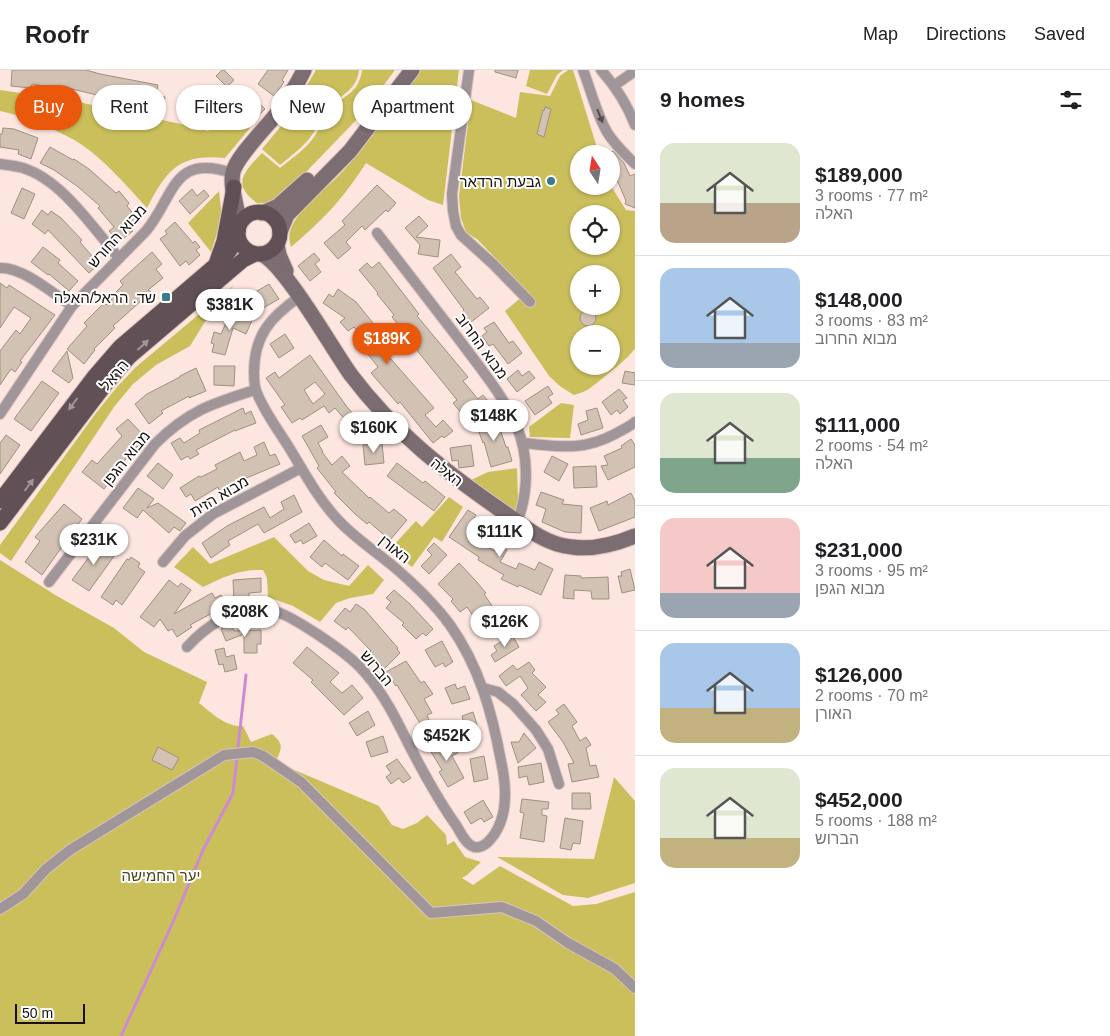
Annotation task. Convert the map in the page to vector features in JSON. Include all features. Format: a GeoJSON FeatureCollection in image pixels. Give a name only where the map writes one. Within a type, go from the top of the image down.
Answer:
{"type":"FeatureCollection","features":[{"type":"Feature","properties":{"kind":"main road"},"geometry":{"type":"LineString","coordinates":[[215,266],[224,241],[233,182]]}},
{"type":"Feature","properties":{"kind":"main road"},"geometry":{"type":"LineString","coordinates":[[258,213],[271,216],[275,220],[278,238],[268,252],[258,254],[244,248],[240,243],[238,228],[247,216],[258,213]]}},
{"type":"Feature","properties":{"kind":"main road","name":"הראל"},"geometry":{"type":"LineString","coordinates":[[0,501],[111,357],[133,335],[215,266],[231,250],[235,243],[238,228]]}},
{"type":"Feature","properties":{"kind":"main road","name":"הראל"},"geometry":{"type":"LineString","coordinates":[[0,523],[105,385],[129,357],[242,260],[258,254]]}},
{"type":"Feature","properties":{"kind":"street"},"geometry":{"type":"LineString","coordinates":[[238,228],[239,216],[233,182],[241,157],[282,108],[304,70]]}},
{"type":"Feature","properties":{"kind":"street"},"geometry":{"type":"LineString","coordinates":[[233,182],[243,202],[258,213],[284,201],[335,152],[400,70]]}},
{"type":"Feature","properties":{"kind":"street"},"geometry":{"type":"LineString","coordinates":[[278,238],[288,215],[350,150],[412,70]]}},
{"type":"Feature","properties":{"kind":"street"},"geometry":{"type":"LineString","coordinates":[[469,70],[452,194],[456,226],[462,235],[494,264],[530,302]]}},
{"type":"Feature","properties":{"kind":"street"},"geometry":{"type":"LineString","coordinates":[[583,70],[607,132],[618,147],[634,163]]}},
{"type":"Feature","properties":{"kind":"street"},"geometry":{"type":"LineString","coordinates":[[601,70],[623,98],[635,125]]}},
{"type":"Feature","properties":{"kind":"street"},"geometry":{"type":"LineString","coordinates":[[614,85],[635,70]]}},
{"type":"Feature","properties":{"kind":"street"},"geometry":{"type":"LineString","coordinates":[[0,164],[24,168],[55,187],[68,198],[119,258]]}},
{"type":"Feature","properties":{"kind":"street","name":"מבוא החורש"},"geometry":{"type":"LineString","coordinates":[[0,414],[72,306],[154,221],[178,178],[187,172],[217,168],[233,182]]}},
{"type":"Feature","properties":{"kind":"street","name":"מבוא החרוב"},"geometry":{"type":"LineString","coordinates":[[377,233],[490,382],[517,426],[525,456],[524,501],[517,522]]}},
{"type":"Feature","properties":{"kind":"street","name":"האלה"},"geometry":{"type":"LineString","coordinates":[[278,238],[279,255],[297,292]]}},
{"type":"Feature","properties":{"kind":"street","name":"האלה"},"geometry":{"type":"LineString","coordinates":[[258,254],[272,260],[297,292],[351,375],[372,401],[423,453],[456,479],[544,539],[572,547],[607,545],[635,536]]}},
{"type":"Feature","properties":{"kind":"street"},"geometry":{"type":"LineString","coordinates":[[0,268],[6,267],[31,278],[72,306]]}},
{"type":"Feature","properties":{"kind":"street","name":"האורן"},"geometry":{"type":"LineString","coordinates":[[297,292],[262,334],[254,358],[255,390],[301,468],[322,501],[339,522],[393,566],[433,604],[462,643],[490,708],[498,743],[506,795],[500,822],[494,835],[485,845]]}},
{"type":"Feature","properties":{"kind":"street","name":"מבוא הגפן"},"geometry":{"type":"LineString","coordinates":[[49,582],[155,444],[169,430],[202,408],[255,390]]}},
{"type":"Feature","properties":{"kind":"street"},"geometry":{"type":"LineString","coordinates":[[522,443],[575,447],[588,445],[605,439],[635,422]]}},
{"type":"Feature","properties":{"kind":"street","name":"מבוא הזית"},"geometry":{"type":"LineString","coordinates":[[163,562],[185,536],[213,514],[301,468]]}},
{"type":"Feature","properties":{"kind":"street","name":"הברוש"},"geometry":{"type":"LineString","coordinates":[[187,646],[210,625],[244,611],[273,611],[292,619],[328,642],[362,670],[380,692],[441,801],[468,843],[477,848],[485,845]]}},
{"type":"Feature","properties":{"kind":"street"},"geometry":{"type":"LineString","coordinates":[[483,688],[498,692],[513,704],[536,730],[548,749],[559,784]]}},
{"type":"Feature","properties":{"kind":"street"},"geometry":{"type":"LineString","coordinates":[[0,909],[23,894],[46,869],[70,850],[224,755],[253,752],[263,756],[301,782],[431,913],[502,907],[536,921],[568,943],[615,969],[635,988]]}},
{"type":"Feature","properties":{"kind":"green space"},"geometry":{"type":"Polygon","coordinates":[[[316,70],[359,70],[355,83],[343,96],[343,85],[307,85],[316,70]]]}},
{"type":"Feature","properties":{"kind":"green space"},"geometry":{"type":"Polygon","coordinates":[[[362,70],[395,70],[384,85],[357,85],[362,70]]]}},
{"type":"Feature","properties":{"kind":"green space"},"geometry":{"type":"Polygon","coordinates":[[[421,70],[459,70],[457,85],[410,85],[421,70]]]}},
{"type":"Feature","properties":{"kind":"green space"},"geometry":{"type":"Polygon","coordinates":[[[530,70],[563,70],[557,75],[547,94],[526,86],[530,70]]]}},
{"type":"Feature","properties":{"kind":"green space"},"geometry":{"type":"Polygon","coordinates":[[[568,70],[573,70],[596,145],[570,145],[570,195],[617,195],[626,210],[635,211],[635,348],[620,364],[620,325],[570,325],[570,375],[606,375],[589,389],[574,395],[549,376],[505,311],[528,292],[478,240],[466,232],[461,218],[459,196],[467,130],[472,130],[472,100],[516,118],[520,92],[550,96],[560,76],[568,70]]]}},
{"type":"Feature","properties":{"kind":"green space"},"geometry":{"type":"Polygon","coordinates":[[[0,90],[15,92],[15,115],[0,111],[0,90]]]}},
{"type":"Feature","properties":{"kind":"green space"},"geometry":{"type":"Polygon","coordinates":[[[353,90],[353,123],[308,170],[279,197],[265,203],[257,203],[249,196],[242,184],[243,178],[250,166],[262,153],[280,168],[309,144],[318,130],[343,130],[343,98],[353,90]]]}},
{"type":"Feature","properties":{"kind":"green space"},"geometry":{"type":"Polygon","coordinates":[[[82,103],[92,105],[92,130],[166,130],[166,121],[176,123],[176,130],[248,130],[225,158],[197,158],[176,167],[161,183],[147,208],[104,163],[85,147],[55,130],[82,130],[82,103]]]}},
{"type":"Feature","properties":{"kind":"green space"},"geometry":{"type":"Polygon","coordinates":[[[278,130],[315,130],[298,150],[280,165],[262,149],[278,130]]]}},
{"type":"Feature","properties":{"kind":"green space"},"geometry":{"type":"Polygon","coordinates":[[[377,130],[452,130],[443,205],[428,200],[366,163],[349,188],[332,208],[291,247],[290,232],[299,214],[338,177],[377,130]]]}},
{"type":"Feature","properties":{"kind":"green space"},"geometry":{"type":"Polygon","coordinates":[[[219,191],[222,217],[211,252],[188,223],[219,191]]]}},
{"type":"Feature","properties":{"kind":"green space"},"geometry":{"type":"Polygon","coordinates":[[[234,285],[211,312],[190,346],[156,365],[133,384],[114,407],[11,561],[0,553],[0,545],[117,387],[136,367],[234,285]]]}},
{"type":"Feature","properties":{"kind":"green space"},"geometry":{"type":"Polygon","coordinates":[[[561,403],[574,405],[570,438],[530,437],[529,427],[561,403]]]}},
{"type":"Feature","properties":{"kind":"green space"},"geometry":{"type":"Polygon","coordinates":[[[517,468],[518,500],[514,513],[469,481],[488,472],[517,468]]]}},
{"type":"Feature","properties":{"kind":"green space"},"geometry":{"type":"Polygon","coordinates":[[[449,497],[463,507],[442,542],[434,537],[412,567],[390,549],[416,521],[422,527],[449,497]]]}},
{"type":"Feature","properties":{"kind":"green space"},"geometry":{"type":"Polygon","coordinates":[[[274,537],[308,571],[324,580],[349,586],[368,565],[384,580],[373,594],[350,598],[336,603],[320,622],[293,606],[268,597],[267,578],[263,570],[239,572],[203,587],[174,567],[193,547],[210,564],[274,537]]]}},
{"type":"Feature","properties":{"kind":"green space","name":"יער החמישה"},"geometry":{"type":"Polygon","coordinates":[[[0,560],[57,596],[114,628],[144,652],[207,682],[199,703],[225,722],[236,726],[243,726],[251,742],[272,734],[279,741],[281,747],[276,762],[379,806],[392,825],[403,829],[417,823],[427,815],[446,835],[447,845],[454,841],[465,857],[481,862],[462,878],[473,885],[500,866],[573,906],[596,904],[635,892],[635,1036],[0,1036],[0,560]]]}},
{"type":"Feature","properties":{"kind":"green space"},"geometry":{"type":"Polygon","coordinates":[[[614,777],[635,801],[635,883],[588,898],[563,895],[497,857],[594,859],[614,777]]]}},
{"type":"Feature","properties":{"kind":"building"},"geometry":{"type":"Polygon","coordinates":[[[12,70],[86,70],[158,85],[92,85],[92,94],[82,91],[82,85],[32,84],[11,86],[12,70]]]}},
{"type":"Feature","properties":{"kind":"building"},"geometry":{"type":"Polygon","coordinates":[[[224,70],[234,80],[229,85],[225,85],[216,76],[224,70]]]}},
{"type":"Feature","properties":{"kind":"building"},"geometry":{"type":"Polygon","coordinates":[[[268,70],[288,70],[282,80],[284,82],[282,85],[271,85],[271,94],[258,84],[268,70]]]}},
{"type":"Feature","properties":{"kind":"building"},"geometry":{"type":"Polygon","coordinates":[[[495,70],[518,70],[516,78],[495,72],[495,70]]]}},
{"type":"Feature","properties":{"kind":"building"},"geometry":{"type":"Polygon","coordinates":[[[545,107],[551,109],[544,137],[537,134],[545,107]]]}},
{"type":"Feature","properties":{"kind":"building"},"geometry":{"type":"Polygon","coordinates":[[[3,128],[14,129],[38,138],[31,159],[18,154],[19,150],[0,147],[0,134],[2,134],[3,128]]]}},
{"type":"Feature","properties":{"kind":"building"},"geometry":{"type":"Polygon","coordinates":[[[50,147],[89,169],[116,193],[119,191],[129,203],[127,206],[139,221],[130,228],[133,231],[119,242],[109,231],[114,227],[98,208],[100,206],[77,186],[40,163],[50,147]]]}},
{"type":"Feature","properties":{"kind":"building"},"geometry":{"type":"Polygon","coordinates":[[[620,159],[630,176],[635,174],[635,208],[625,204],[626,201],[620,187],[620,159]]]}},
{"type":"Feature","properties":{"kind":"building"},"geometry":{"type":"Polygon","coordinates":[[[377,185],[396,203],[388,212],[386,210],[365,230],[362,226],[346,242],[351,248],[338,259],[324,243],[345,225],[342,221],[377,185]]]}},
{"type":"Feature","properties":{"kind":"building"},"geometry":{"type":"Polygon","coordinates":[[[22,188],[35,194],[24,219],[11,213],[22,188]]]}},
{"type":"Feature","properties":{"kind":"building"},"geometry":{"type":"Polygon","coordinates":[[[192,189],[197,196],[204,190],[209,196],[190,214],[179,201],[192,189]]]}},
{"type":"Feature","properties":{"kind":"building"},"geometry":{"type":"Polygon","coordinates":[[[42,210],[48,215],[51,211],[61,218],[82,240],[80,242],[99,264],[89,273],[48,230],[45,234],[32,224],[42,210]]]}},
{"type":"Feature","properties":{"kind":"building"},"geometry":{"type":"Polygon","coordinates":[[[419,216],[428,226],[416,237],[440,240],[438,257],[418,254],[420,245],[405,228],[419,216]]]}},
{"type":"Feature","properties":{"kind":"building"},"geometry":{"type":"Polygon","coordinates":[[[175,222],[193,243],[195,241],[200,247],[196,250],[200,255],[189,265],[186,261],[180,266],[160,239],[167,234],[165,231],[175,222]]]}},
{"type":"Feature","properties":{"kind":"building"},"geometry":{"type":"Polygon","coordinates":[[[43,247],[60,260],[58,263],[78,281],[69,291],[31,262],[43,247]]]}},
{"type":"Feature","properties":{"kind":"building"},"geometry":{"type":"Polygon","coordinates":[[[152,252],[162,264],[156,269],[163,278],[148,290],[151,292],[113,326],[115,328],[94,349],[84,364],[67,349],[87,326],[84,323],[104,303],[106,305],[112,300],[110,298],[123,285],[120,281],[152,252]]]}},
{"type":"Feature","properties":{"kind":"building"},"geometry":{"type":"Polygon","coordinates":[[[314,253],[320,260],[315,264],[321,272],[310,281],[298,266],[314,253]]]}},
{"type":"Feature","properties":{"kind":"building"},"geometry":{"type":"Polygon","coordinates":[[[451,254],[461,267],[455,272],[477,299],[480,297],[489,308],[470,323],[462,312],[464,310],[433,268],[451,254]]]}},
{"type":"Feature","properties":{"kind":"building"},"geometry":{"type":"Polygon","coordinates":[[[379,262],[419,314],[417,316],[468,377],[463,381],[478,399],[483,395],[489,402],[467,420],[453,403],[457,400],[407,338],[392,317],[394,315],[359,270],[367,263],[372,268],[379,262]]]}},
{"type":"Feature","properties":{"kind":"building"},"geometry":{"type":"Polygon","coordinates":[[[0,283],[7,288],[9,285],[55,315],[20,361],[22,362],[15,372],[11,369],[0,385],[0,351],[16,330],[20,334],[31,318],[14,307],[0,328],[0,283]]]}},
{"type":"Feature","properties":{"kind":"building"},"geometry":{"type":"Polygon","coordinates":[[[269,284],[279,299],[263,308],[260,302],[256,311],[247,297],[269,284]]]}},
{"type":"Feature","properties":{"kind":"building"},"geometry":{"type":"Polygon","coordinates":[[[338,289],[356,302],[390,344],[383,350],[434,408],[425,415],[436,427],[443,420],[453,431],[444,438],[442,436],[433,443],[400,402],[398,404],[371,373],[378,367],[360,344],[365,341],[354,327],[348,331],[340,322],[345,318],[323,303],[329,294],[333,297],[338,289]]]}},
{"type":"Feature","properties":{"kind":"building"},"geometry":{"type":"Polygon","coordinates":[[[232,309],[253,318],[246,334],[233,328],[225,355],[212,352],[214,344],[211,343],[214,332],[221,334],[232,309]]]}},
{"type":"Feature","properties":{"kind":"building"},"geometry":{"type":"Polygon","coordinates":[[[581,315],[595,315],[594,324],[582,324],[581,315]]]}},
{"type":"Feature","properties":{"kind":"building"},"geometry":{"type":"Polygon","coordinates":[[[494,322],[509,343],[513,341],[522,353],[508,364],[493,344],[489,346],[482,336],[487,332],[484,328],[494,322]]]}},
{"type":"Feature","properties":{"kind":"building"},"geometry":{"type":"Polygon","coordinates":[[[285,334],[294,348],[279,358],[270,344],[285,334]]]}},
{"type":"Feature","properties":{"kind":"building"},"geometry":{"type":"Polygon","coordinates":[[[67,351],[73,378],[69,383],[52,371],[67,351]]]}},
{"type":"Feature","properties":{"kind":"building"},"geometry":{"type":"Polygon","coordinates":[[[310,355],[347,407],[369,432],[357,443],[342,426],[347,422],[335,408],[329,413],[324,406],[302,420],[300,418],[292,423],[281,407],[285,405],[266,378],[275,372],[279,378],[310,355]],[[315,382],[304,390],[313,404],[325,394],[315,382]]]}},
{"type":"Feature","properties":{"kind":"building"},"geometry":{"type":"Polygon","coordinates":[[[214,366],[235,366],[234,386],[214,385],[214,366]]]}},
{"type":"Feature","properties":{"kind":"building"},"geometry":{"type":"Polygon","coordinates":[[[196,368],[206,391],[189,398],[189,396],[161,411],[163,413],[149,424],[135,404],[147,394],[196,368]]]}},
{"type":"Feature","properties":{"kind":"building"},"geometry":{"type":"Polygon","coordinates":[[[518,370],[522,376],[529,371],[535,378],[517,392],[507,379],[518,370]]]}},
{"type":"Feature","properties":{"kind":"building"},"geometry":{"type":"Polygon","coordinates":[[[625,371],[635,373],[635,385],[622,383],[625,371]]]}},
{"type":"Feature","properties":{"kind":"building"},"geometry":{"type":"Polygon","coordinates":[[[42,381],[59,393],[31,431],[14,419],[42,381]]]}},
{"type":"Feature","properties":{"kind":"building"},"geometry":{"type":"Polygon","coordinates":[[[548,386],[553,394],[548,397],[552,403],[535,415],[525,401],[548,386]]]}},
{"type":"Feature","properties":{"kind":"building"},"geometry":{"type":"Polygon","coordinates":[[[619,389],[627,398],[623,400],[628,407],[620,414],[617,410],[611,415],[602,402],[619,389]]]}},
{"type":"Feature","properties":{"kind":"building"},"geometry":{"type":"Polygon","coordinates":[[[243,408],[245,414],[251,411],[256,423],[235,430],[196,450],[199,454],[190,459],[188,456],[181,460],[171,443],[180,438],[184,443],[200,433],[199,430],[243,408]]]}},
{"type":"Feature","properties":{"kind":"building"},"geometry":{"type":"Polygon","coordinates":[[[597,408],[603,428],[581,435],[578,424],[588,420],[586,411],[597,408]]]}},
{"type":"Feature","properties":{"kind":"building"},"geometry":{"type":"Polygon","coordinates":[[[496,417],[512,461],[491,467],[484,442],[476,424],[496,417]]]}},
{"type":"Feature","properties":{"kind":"building"},"geometry":{"type":"Polygon","coordinates":[[[128,419],[146,438],[128,456],[104,489],[82,472],[92,460],[97,464],[122,436],[116,429],[128,419]]]}},
{"type":"Feature","properties":{"kind":"building"},"geometry":{"type":"Polygon","coordinates":[[[321,425],[328,437],[318,443],[332,465],[342,456],[350,466],[342,472],[369,498],[389,513],[394,509],[407,520],[390,540],[369,522],[367,524],[355,514],[334,493],[336,492],[317,468],[319,466],[302,436],[321,425]]]}},
{"type":"Feature","properties":{"kind":"building"},"geometry":{"type":"Polygon","coordinates":[[[6,435],[20,445],[0,474],[0,443],[6,435]]]}},
{"type":"Feature","properties":{"kind":"building"},"geometry":{"type":"Polygon","coordinates":[[[631,439],[635,445],[635,467],[608,480],[601,466],[608,465],[604,456],[622,448],[621,446],[631,439]]]}},
{"type":"Feature","properties":{"kind":"building"},"geometry":{"type":"Polygon","coordinates":[[[264,442],[270,456],[275,454],[280,464],[232,484],[233,486],[220,492],[218,487],[195,501],[191,494],[186,497],[180,488],[199,476],[201,477],[217,469],[215,465],[240,452],[244,461],[257,455],[254,447],[264,442]]]}},
{"type":"Feature","properties":{"kind":"building"},"geometry":{"type":"Polygon","coordinates":[[[382,443],[384,463],[365,465],[363,445],[382,443]]]}},
{"type":"Feature","properties":{"kind":"building"},"geometry":{"type":"Polygon","coordinates":[[[471,445],[474,466],[459,468],[458,460],[452,461],[450,448],[471,445]]]}},
{"type":"Feature","properties":{"kind":"building"},"geometry":{"type":"Polygon","coordinates":[[[552,456],[568,464],[559,481],[544,472],[552,456]]]}},
{"type":"Feature","properties":{"kind":"building"},"geometry":{"type":"Polygon","coordinates":[[[158,463],[173,475],[163,489],[147,476],[158,463]]]}},
{"type":"Feature","properties":{"kind":"building"},"geometry":{"type":"Polygon","coordinates":[[[397,463],[445,497],[434,511],[387,476],[397,463]]]}},
{"type":"Feature","properties":{"kind":"building"},"geometry":{"type":"Polygon","coordinates":[[[596,466],[597,487],[574,488],[573,467],[596,466]]]}},
{"type":"Feature","properties":{"kind":"building"},"geometry":{"type":"Polygon","coordinates":[[[138,488],[154,499],[147,508],[158,503],[186,523],[180,531],[174,527],[169,533],[143,510],[137,518],[123,508],[138,488]]]}},
{"type":"Feature","properties":{"kind":"building"},"geometry":{"type":"Polygon","coordinates":[[[541,492],[564,500],[562,504],[582,506],[581,533],[565,532],[542,522],[546,509],[536,505],[541,492]]]}},
{"type":"Feature","properties":{"kind":"building"},"geometry":{"type":"Polygon","coordinates":[[[631,493],[635,501],[635,517],[599,531],[590,508],[607,501],[608,505],[631,493]]]}},
{"type":"Feature","properties":{"kind":"building"},"geometry":{"type":"Polygon","coordinates":[[[294,495],[302,512],[264,533],[258,524],[228,541],[230,545],[211,558],[202,543],[227,526],[264,507],[270,518],[284,509],[281,502],[294,495]]]}},
{"type":"Feature","properties":{"kind":"building"},"geometry":{"type":"Polygon","coordinates":[[[64,504],[82,519],[76,527],[72,524],[62,537],[66,541],[42,575],[25,562],[40,541],[35,537],[64,504]]]}},
{"type":"Feature","properties":{"kind":"building"},"geometry":{"type":"Polygon","coordinates":[[[468,510],[476,515],[469,526],[482,534],[477,541],[494,551],[497,544],[507,550],[500,562],[516,569],[519,563],[535,570],[539,562],[553,569],[541,595],[501,579],[504,575],[478,560],[479,557],[449,537],[468,510]]]}},
{"type":"Feature","properties":{"kind":"building"},"geometry":{"type":"Polygon","coordinates":[[[309,523],[317,536],[303,544],[301,540],[295,543],[290,535],[309,523]]]}},
{"type":"Feature","properties":{"kind":"building"},"geometry":{"type":"Polygon","coordinates":[[[324,540],[342,556],[343,554],[359,566],[348,580],[325,563],[322,567],[310,557],[324,540]]]}},
{"type":"Feature","properties":{"kind":"building"},"geometry":{"type":"Polygon","coordinates":[[[434,543],[447,555],[429,574],[421,566],[432,555],[427,550],[434,543]]]}},
{"type":"Feature","properties":{"kind":"building"},"geometry":{"type":"Polygon","coordinates":[[[94,544],[105,551],[108,546],[117,552],[89,591],[72,580],[89,557],[86,555],[94,544]]]}},
{"type":"Feature","properties":{"kind":"building"},"geometry":{"type":"Polygon","coordinates":[[[131,557],[140,563],[138,567],[145,572],[122,605],[116,600],[113,605],[101,597],[127,559],[129,560],[131,557]]]}},
{"type":"Feature","properties":{"kind":"building"},"geometry":{"type":"Polygon","coordinates":[[[459,563],[486,593],[484,594],[501,619],[483,631],[467,607],[460,612],[451,601],[453,599],[438,584],[459,563]]]}},
{"type":"Feature","properties":{"kind":"building"},"geometry":{"type":"Polygon","coordinates":[[[630,569],[635,590],[622,593],[618,576],[622,576],[621,572],[630,569]]]}},
{"type":"Feature","properties":{"kind":"building"},"geometry":{"type":"Polygon","coordinates":[[[565,575],[581,576],[581,578],[608,577],[609,599],[592,599],[591,591],[574,590],[574,599],[563,598],[565,575]]]}},
{"type":"Feature","properties":{"kind":"building"},"geometry":{"type":"Polygon","coordinates":[[[261,578],[261,592],[249,593],[249,601],[234,602],[233,580],[261,578]]]}},
{"type":"Feature","properties":{"kind":"building"},"geometry":{"type":"Polygon","coordinates":[[[169,580],[178,587],[181,583],[191,590],[174,614],[212,593],[215,598],[221,595],[227,605],[190,625],[192,627],[177,637],[172,629],[168,631],[160,619],[154,627],[140,617],[169,580]]]}},
{"type":"Feature","properties":{"kind":"building"},"geometry":{"type":"Polygon","coordinates":[[[394,590],[433,629],[426,636],[423,633],[416,639],[402,625],[404,623],[386,608],[391,602],[386,598],[394,590]]]}},
{"type":"Feature","properties":{"kind":"building"},"geometry":{"type":"Polygon","coordinates":[[[356,604],[365,610],[398,648],[400,653],[384,669],[371,651],[348,627],[346,630],[334,621],[345,608],[350,612],[356,604]]]}},
{"type":"Feature","properties":{"kind":"building"},"geometry":{"type":"Polygon","coordinates":[[[231,625],[234,631],[261,630],[261,644],[257,644],[257,653],[244,653],[244,634],[226,641],[221,629],[231,625]]]}},
{"type":"Feature","properties":{"kind":"building"},"geometry":{"type":"Polygon","coordinates":[[[512,635],[519,647],[495,662],[491,655],[497,651],[494,646],[512,635]]]}},
{"type":"Feature","properties":{"kind":"building"},"geometry":{"type":"Polygon","coordinates":[[[442,641],[453,662],[445,667],[443,663],[435,667],[425,650],[442,641]]]}},
{"type":"Feature","properties":{"kind":"building"},"geometry":{"type":"Polygon","coordinates":[[[307,647],[339,673],[330,682],[342,693],[352,685],[363,698],[344,715],[311,682],[313,680],[293,663],[307,647]]]}},
{"type":"Feature","properties":{"kind":"building"},"geometry":{"type":"Polygon","coordinates":[[[224,648],[226,657],[234,655],[237,669],[225,672],[223,664],[219,665],[215,650],[224,648]]]}},
{"type":"Feature","properties":{"kind":"building"},"geometry":{"type":"Polygon","coordinates":[[[406,661],[421,683],[424,681],[433,694],[424,699],[432,713],[427,715],[431,726],[424,730],[397,685],[386,672],[406,661]]]}},
{"type":"Feature","properties":{"kind":"building"},"geometry":{"type":"Polygon","coordinates":[[[529,662],[535,670],[532,673],[546,687],[538,695],[546,702],[536,711],[521,695],[528,688],[520,676],[506,686],[499,676],[513,665],[517,670],[529,662]]]}},
{"type":"Feature","properties":{"kind":"building"},"geometry":{"type":"Polygon","coordinates":[[[455,684],[457,689],[465,686],[470,699],[452,704],[445,688],[455,684]]]}},
{"type":"Feature","properties":{"kind":"building"},"geometry":{"type":"Polygon","coordinates":[[[564,704],[577,722],[572,726],[580,741],[586,737],[591,745],[586,748],[590,766],[596,765],[599,777],[572,782],[568,764],[574,763],[563,742],[548,722],[559,714],[556,710],[564,704]]]}},
{"type":"Feature","properties":{"kind":"building"},"geometry":{"type":"Polygon","coordinates":[[[368,711],[375,725],[357,736],[349,723],[368,711]]]}},
{"type":"Feature","properties":{"kind":"building"},"geometry":{"type":"Polygon","coordinates":[[[473,712],[478,728],[466,731],[462,716],[473,712]]]}},
{"type":"Feature","properties":{"kind":"building"},"geometry":{"type":"Polygon","coordinates":[[[524,733],[536,748],[518,763],[511,742],[519,742],[524,733]]]}},
{"type":"Feature","properties":{"kind":"building"},"geometry":{"type":"Polygon","coordinates":[[[383,736],[388,752],[371,757],[366,742],[383,736]]]}},
{"type":"Feature","properties":{"kind":"building"},"geometry":{"type":"Polygon","coordinates":[[[449,738],[458,753],[452,756],[464,778],[448,787],[439,772],[442,770],[430,750],[449,738]]]}},
{"type":"Feature","properties":{"kind":"building"},"geometry":{"type":"Polygon","coordinates":[[[158,747],[179,758],[172,770],[152,760],[158,747]]]}},
{"type":"Feature","properties":{"kind":"building"},"geometry":{"type":"Polygon","coordinates":[[[484,756],[488,779],[474,782],[470,759],[484,756]]]}},
{"type":"Feature","properties":{"kind":"building"},"geometry":{"type":"Polygon","coordinates":[[[397,759],[411,778],[403,783],[399,778],[391,784],[386,777],[391,773],[386,766],[397,759]]]}},
{"type":"Feature","properties":{"kind":"building"},"geometry":{"type":"Polygon","coordinates":[[[541,763],[544,782],[529,785],[527,776],[519,778],[518,767],[541,763]]]}},
{"type":"Feature","properties":{"kind":"building"},"geometry":{"type":"Polygon","coordinates":[[[572,793],[590,793],[591,809],[572,809],[572,793]]]}},
{"type":"Feature","properties":{"kind":"building"},"geometry":{"type":"Polygon","coordinates":[[[522,799],[549,802],[548,809],[542,809],[542,815],[547,816],[544,842],[520,838],[524,813],[520,812],[522,799]]]}},
{"type":"Feature","properties":{"kind":"building"},"geometry":{"type":"Polygon","coordinates":[[[483,800],[493,817],[484,822],[481,818],[471,824],[464,812],[483,800]]]}},
{"type":"Feature","properties":{"kind":"building"},"geometry":{"type":"Polygon","coordinates":[[[565,818],[583,821],[580,844],[573,843],[571,850],[560,848],[565,818]]]}},
{"type":"Feature","properties":{"kind":"waterway"},"geometry":{"type":"LineString","coordinates":[[121,1036],[173,922],[203,850],[233,793],[246,675]]}},
{"type":"Feature","properties":{"kind":"place","name":"גבעת הרדאר"},"geometry":{"type":"Point","coordinates":[551,181]}},
{"type":"Feature","properties":{"kind":"place","name":"שד. הראל/האלה"},"geometry":{"type":"Point","coordinates":[166,297]}}]}
